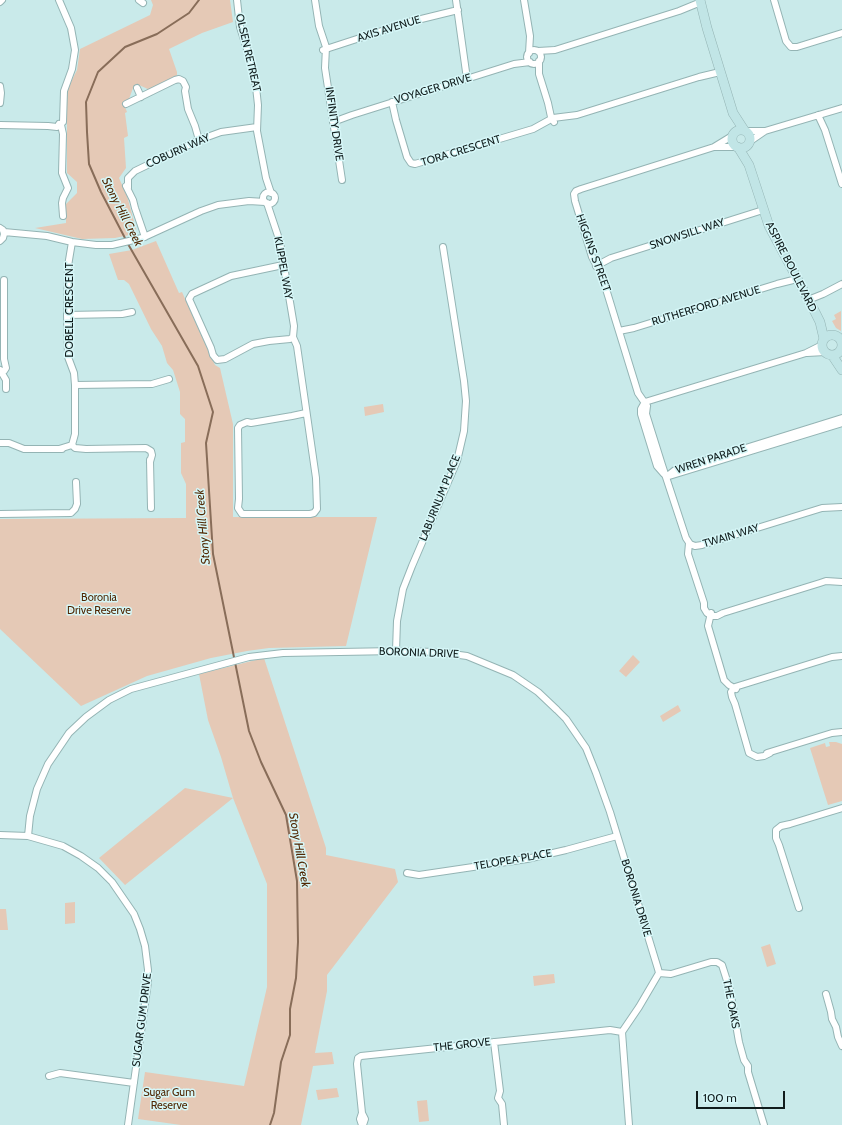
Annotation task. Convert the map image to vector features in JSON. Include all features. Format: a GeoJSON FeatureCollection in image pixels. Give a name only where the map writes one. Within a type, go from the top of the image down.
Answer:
{"type":"FeatureCollection","features":[{"type":"Feature","properties":{"kind":"street","name":"OLSEN RETREAT"},"geometry":{"type":"LineString","coordinates":[[237,0],[240,27],[253,68],[256,87],[258,105],[257,129],[266,178],[267,198]]}},
{"type":"Feature","properties":{"kind":"street","name":"INFINITY DRIVE"},"geometry":{"type":"LineString","coordinates":[[315,0],[319,26],[318,36],[324,48],[325,68],[342,180]]}},
{"type":"Feature","properties":{"kind":"street"},"geometry":{"type":"LineString","coordinates":[[456,0],[469,78]]}},
{"type":"Feature","properties":{"kind":"street"},"geometry":{"type":"LineString","coordinates":[[524,0],[530,36],[537,51],[541,54],[539,74]]}},
{"type":"Feature","properties":{"kind":"street"},"geometry":{"type":"LineString","coordinates":[[774,0],[786,42],[791,47],[797,47],[842,33]]}},
{"type":"Feature","properties":{"kind":"street"},"geometry":{"type":"LineString","coordinates":[[59,1],[71,28],[75,50],[72,69],[64,90],[63,111],[59,125],[63,138],[62,173],[68,188],[63,198],[63,216]]}},
{"type":"Feature","properties":{"kind":"street"},"geometry":{"type":"LineString","coordinates":[[528,54],[532,50],[555,50],[701,3],[733,113],[732,141],[737,147],[744,147],[765,131]]}},
{"type":"Feature","properties":{"kind":"street","name":"AXIS AVENUE"},"geometry":{"type":"LineString","coordinates":[[324,48],[415,21],[458,13]]}},
{"type":"Feature","properties":{"kind":"street"},"geometry":{"type":"LineString","coordinates":[[530,36],[528,59],[539,74],[554,120]]}},
{"type":"Feature","properties":{"kind":"street"},"geometry":{"type":"LineString","coordinates":[[531,63],[536,63],[555,50]]}},
{"type":"Feature","properties":{"kind":"street","name":"VOYAGER DRIVE"},"geometry":{"type":"LineString","coordinates":[[514,64],[528,54]]}},
{"type":"Feature","properties":{"kind":"street","name":"VOYAGER DRIVE"},"geometry":{"type":"LineString","coordinates":[[333,119],[514,64],[531,63]]}},
{"type":"Feature","properties":{"kind":"street","name":"TORA CRESCENT"},"geometry":{"type":"LineString","coordinates":[[390,102],[407,157],[410,162],[414,164],[533,129],[542,128],[554,120],[568,120],[576,115],[720,70]]}},
{"type":"Feature","properties":{"kind":"street"},"geometry":{"type":"LineString","coordinates":[[126,104],[164,86],[178,84],[184,88],[188,108],[201,140]]}},
{"type":"Feature","properties":{"kind":"street"},"geometry":{"type":"LineString","coordinates":[[0,86],[0,103]]}},
{"type":"Feature","properties":{"kind":"street"},"geometry":{"type":"LineString","coordinates":[[137,88],[141,97]]}},
{"type":"Feature","properties":{"kind":"street"},"geometry":{"type":"LineString","coordinates":[[733,135],[739,130],[765,131],[842,108]]}},
{"type":"Feature","properties":{"kind":"street"},"geometry":{"type":"LineString","coordinates":[[733,113],[750,136],[749,143]]}},
{"type":"Feature","properties":{"kind":"street"},"geometry":{"type":"LineString","coordinates":[[820,114],[842,184]]}},
{"type":"Feature","properties":{"kind":"street"},"geometry":{"type":"LineString","coordinates":[[0,126],[59,125]]}},
{"type":"Feature","properties":{"kind":"street","name":"COBURN WAY"},"geometry":{"type":"LineString","coordinates":[[147,236],[128,188],[128,178],[135,171],[221,132],[257,129]]}},
{"type":"Feature","properties":{"kind":"street","name":"HIGGINS STREET"},"geometry":{"type":"LineString","coordinates":[[646,404],[638,393],[602,276],[595,263],[574,196],[576,191],[714,147],[733,135]]}},
{"type":"Feature","properties":{"kind":"street","name":"ASPIRE BOULEVARD"},"geometry":{"type":"LineString","coordinates":[[749,143],[749,165]]}},
{"type":"Feature","properties":{"kind":"street","name":"HIGGINS STREET"},"geometry":{"type":"LineString","coordinates":[[714,147],[737,147]]}},
{"type":"Feature","properties":{"kind":"street","name":"ASPIRE BOULEVARD"},"geometry":{"type":"LineString","coordinates":[[737,147],[749,165],[768,226],[820,322],[842,370]]}},
{"type":"Feature","properties":{"kind":"street"},"geometry":{"type":"LineString","coordinates":[[1,232],[47,236],[73,242],[96,245],[119,244],[147,236],[201,211],[218,205],[267,198]]}},
{"type":"Feature","properties":{"kind":"street","name":"KLIPPEL WAY"},"geometry":{"type":"LineString","coordinates":[[267,198],[280,242],[292,321],[291,338]]}},
{"type":"Feature","properties":{"kind":"street","name":"SNOWSILL WAY"},"geometry":{"type":"LineString","coordinates":[[595,263],[763,210]]}},
{"type":"Feature","properties":{"kind":"street","name":"DOBELL CRESCENT"},"geometry":{"type":"LineString","coordinates":[[73,242],[68,266],[68,357],[74,373],[75,385],[75,434],[73,446]]}},
{"type":"Feature","properties":{"kind":"street","name":"LABURNUM PLACE"},"geometry":{"type":"LineString","coordinates":[[396,651],[397,622],[403,589],[457,461],[464,431],[466,402],[464,381],[443,247]]}},
{"type":"Feature","properties":{"kind":"street"},"geometry":{"type":"LineString","coordinates":[[284,266],[231,276],[190,296],[189,299],[211,348],[220,356],[231,355],[253,344],[291,338],[296,351],[306,414],[316,478],[316,497],[313,509],[303,513],[242,514],[239,512],[238,508],[238,438],[242,427],[251,423],[306,414]]}},
{"type":"Feature","properties":{"kind":"street","name":"RUTHERFORD AVENUE"},"geometry":{"type":"LineString","coordinates":[[619,333],[796,277]]}},
{"type":"Feature","properties":{"kind":"street"},"geometry":{"type":"LineString","coordinates":[[4,280],[4,359],[1,371],[6,380],[6,389]]}},
{"type":"Feature","properties":{"kind":"street"},"geometry":{"type":"LineString","coordinates":[[809,302],[842,284]]}},
{"type":"Feature","properties":{"kind":"street"},"geometry":{"type":"LineString","coordinates":[[68,315],[122,314],[132,312]]}},
{"type":"Feature","properties":{"kind":"street","name":"ASPIRE BOULEVARD"},"geometry":{"type":"LineString","coordinates":[[820,322],[838,337]]}},
{"type":"Feature","properties":{"kind":"street"},"geometry":{"type":"LineString","coordinates":[[646,404],[806,353],[832,348],[841,342],[838,337],[828,335],[832,348]]}},
{"type":"Feature","properties":{"kind":"street","name":"ASPIRE BOULEVARD"},"geometry":{"type":"LineString","coordinates":[[832,348],[842,362]]}},
{"type":"Feature","properties":{"kind":"street"},"geometry":{"type":"LineString","coordinates":[[75,385],[152,384],[169,379]]}},
{"type":"Feature","properties":{"kind":"street","name":"TWAIN WAY"},"geometry":{"type":"LineString","coordinates":[[646,404],[641,409],[641,414],[657,466],[666,477],[686,538],[691,544],[702,545],[822,508],[842,507]]}},
{"type":"Feature","properties":{"kind":"street","name":"WREN PARADE"},"geometry":{"type":"LineString","coordinates":[[666,477],[674,470],[842,418]]}},
{"type":"Feature","properties":{"kind":"street","name":"WREN PARADE"},"geometry":{"type":"LineString","coordinates":[[666,477],[842,423]]}},
{"type":"Feature","properties":{"kind":"street"},"geometry":{"type":"LineString","coordinates":[[0,443],[9,443],[24,449],[59,449],[73,446],[143,450],[148,453],[150,462],[151,508]]}},
{"type":"Feature","properties":{"kind":"street"},"geometry":{"type":"LineString","coordinates":[[0,514],[71,513],[77,504],[76,482]]}},
{"type":"Feature","properties":{"kind":"street"},"geometry":{"type":"LineString","coordinates":[[691,544],[690,559],[704,602],[705,611],[717,616],[826,581],[842,582]]}},
{"type":"Feature","properties":{"kind":"street"},"geometry":{"type":"LineString","coordinates":[[710,614],[708,623],[709,630],[724,680],[735,689]]}},
{"type":"Feature","properties":{"kind":"street","name":"BORONIA DRIVE"},"geometry":{"type":"LineString","coordinates":[[28,836],[30,816],[37,789],[48,764],[69,732],[109,700],[130,689],[227,662],[249,657],[283,653],[396,651],[437,652],[467,656],[513,675],[548,700],[566,720],[586,748],[617,836],[659,973]]}},
{"type":"Feature","properties":{"kind":"street"},"geometry":{"type":"LineString","coordinates":[[735,689],[746,684],[832,657],[842,656]]}},
{"type":"Feature","properties":{"kind":"street"},"geometry":{"type":"LineString","coordinates":[[735,689],[735,704],[748,743],[754,752],[760,754],[770,753],[832,733],[842,732]]}},
{"type":"Feature","properties":{"kind":"street"},"geometry":{"type":"LineString","coordinates":[[826,735],[842,737]]}},
{"type":"Feature","properties":{"kind":"street"},"geometry":{"type":"LineString","coordinates":[[799,908],[779,845],[780,833],[790,824],[840,809]]}},
{"type":"Feature","properties":{"kind":"street","name":"SUGAR GUM DRIVE"},"geometry":{"type":"LineString","coordinates":[[0,835],[28,836],[63,846],[81,856],[98,868],[112,882],[134,914],[140,929],[148,970],[128,1125]]}},
{"type":"Feature","properties":{"kind":"street","name":"TELOPEA PLACE"},"geometry":{"type":"LineString","coordinates":[[407,873],[419,875],[528,859],[617,836]]}},
{"type":"Feature","properties":{"kind":"street","name":"THE OAKS"},"geometry":{"type":"LineString","coordinates":[[659,973],[671,974],[711,962],[716,962],[722,965],[730,990],[739,1042],[744,1060],[744,1069],[748,1072],[764,1125]]}},
{"type":"Feature","properties":{"kind":"street"},"geometry":{"type":"LineString","coordinates":[[629,1125],[622,1032],[659,973]]}},
{"type":"Feature","properties":{"kind":"street"},"geometry":{"type":"LineString","coordinates":[[826,994],[832,1012],[832,1019],[840,1026],[838,1037],[842,1045]]}},
{"type":"Feature","properties":{"kind":"street","name":"THE GROVE"},"geometry":{"type":"LineString","coordinates":[[363,1125],[360,1120],[362,1113],[356,1064],[358,1058],[361,1056],[610,1030],[622,1032]]}},
{"type":"Feature","properties":{"kind":"street"},"geometry":{"type":"LineString","coordinates":[[494,1042],[500,1091],[498,1098],[502,1104],[504,1125]]}},
{"type":"Feature","properties":{"kind":"street"},"geometry":{"type":"LineString","coordinates":[[49,1076],[60,1074],[134,1083]]}},
{"type":"Feature","properties":{"kind":"green space"},"geometry":{"type":"Polygon","coordinates":[[[151,0],[230,0],[233,22],[202,33],[169,49],[177,72],[175,78],[150,90],[139,85],[133,88],[129,99],[123,102],[127,112],[125,113],[128,136],[124,138],[126,168],[119,178],[127,196],[136,229],[134,234],[115,238],[82,239],[35,228],[66,223],[66,204],[77,193],[77,182],[67,173],[67,90],[77,70],[80,49],[150,15],[153,5],[151,0]]]}},
{"type":"Feature","properties":{"kind":"green space","name":"Boronia Drive Reserve"},"geometry":{"type":"Polygon","coordinates":[[[156,241],[179,293],[182,292],[215,365],[220,368],[233,424],[233,517],[377,517],[346,646],[269,648],[211,658],[147,676],[81,706],[0,629],[0,519],[186,518],[186,484],[181,473],[181,443],[185,442],[185,419],[180,414],[180,392],[173,370],[167,363],[162,346],[151,329],[129,284],[124,280],[118,280],[109,254],[132,250],[156,241]]]}},
{"type":"Feature","properties":{"kind":"green space"},"geometry":{"type":"Polygon","coordinates":[[[841,311],[841,331],[836,328],[832,321],[836,319],[834,315],[841,311]]]}},
{"type":"Feature","properties":{"kind":"green space"},"geometry":{"type":"Polygon","coordinates":[[[383,404],[384,412],[365,416],[364,407],[383,404]]]}},
{"type":"Feature","properties":{"kind":"green space"},"geometry":{"type":"Polygon","coordinates":[[[633,655],[640,662],[626,677],[619,671],[633,655]]]}},
{"type":"Feature","properties":{"kind":"green space","name":"Sugar Gum Reserve"},"geometry":{"type":"Polygon","coordinates":[[[264,658],[326,848],[326,855],[395,869],[398,882],[327,975],[327,991],[315,1053],[332,1052],[334,1064],[313,1066],[301,1125],[181,1125],[138,1119],[145,1072],[244,1086],[267,987],[267,884],[233,798],[208,720],[199,674],[264,658]]]}},
{"type":"Feature","properties":{"kind":"green space"},"geometry":{"type":"Polygon","coordinates":[[[678,705],[681,711],[663,722],[660,716],[678,705]]]}},
{"type":"Feature","properties":{"kind":"green space"},"geometry":{"type":"Polygon","coordinates":[[[829,742],[842,744],[842,801],[828,805],[810,748],[825,743],[826,747],[830,746],[829,742]]]}},
{"type":"Feature","properties":{"kind":"green space"},"geometry":{"type":"Polygon","coordinates":[[[185,788],[233,798],[125,885],[99,858],[185,788]]]}},
{"type":"Feature","properties":{"kind":"green space"},"geometry":{"type":"Polygon","coordinates":[[[75,902],[75,923],[65,924],[65,903],[75,902]]]}},
{"type":"Feature","properties":{"kind":"green space"},"geometry":{"type":"Polygon","coordinates":[[[0,909],[6,909],[8,930],[0,930],[0,909]]]}},
{"type":"Feature","properties":{"kind":"green space"},"geometry":{"type":"Polygon","coordinates":[[[770,944],[776,964],[767,967],[761,947],[770,944]]]}},
{"type":"Feature","properties":{"kind":"green space"},"geometry":{"type":"Polygon","coordinates":[[[554,974],[555,983],[534,986],[533,976],[554,974]]]}},
{"type":"Feature","properties":{"kind":"green space"},"geometry":{"type":"Polygon","coordinates":[[[337,1088],[339,1097],[318,1100],[316,1090],[337,1088]]]}},
{"type":"Feature","properties":{"kind":"green space"},"geometry":{"type":"Polygon","coordinates":[[[427,1100],[429,1121],[419,1122],[417,1101],[427,1100]]]}},
{"type":"Feature","properties":{"kind":"waterway","name":"Stony Hill Creek"},"geometry":{"type":"LineString","coordinates":[[126,240],[101,192],[89,164],[86,102],[98,72],[125,47],[157,34],[189,13],[199,0]]}},
{"type":"Feature","properties":{"kind":"waterway","name":"Stony Hill Creek"},"geometry":{"type":"LineString","coordinates":[[128,244],[198,366],[213,412],[206,443],[213,554],[249,731],[261,762],[286,815],[297,881],[298,942],[296,978],[290,1009],[290,1035],[281,1062],[274,1113],[270,1125]]}}]}
